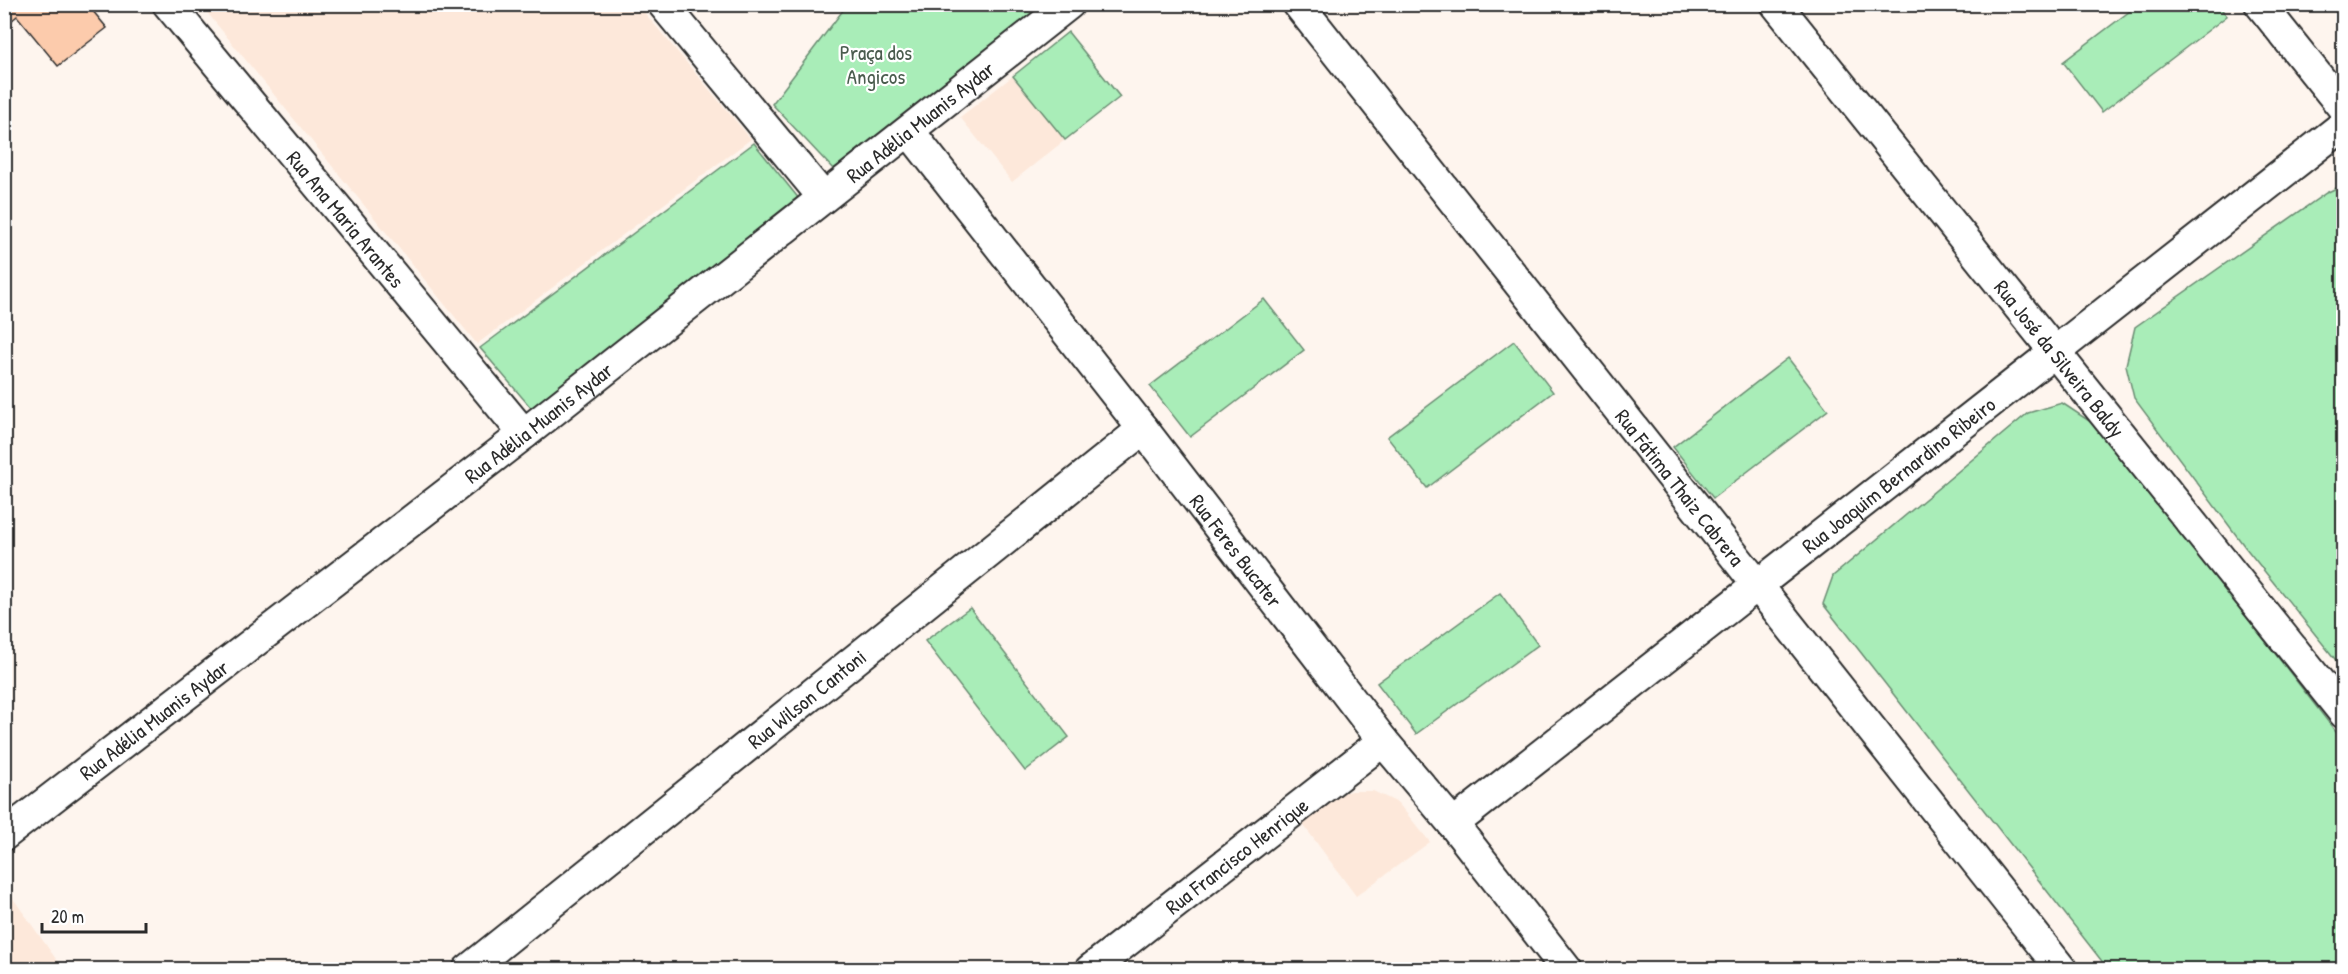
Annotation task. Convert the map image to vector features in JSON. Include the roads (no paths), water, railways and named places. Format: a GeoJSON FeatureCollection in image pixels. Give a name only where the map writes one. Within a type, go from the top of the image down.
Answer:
{"type":"FeatureCollection","features":[{"type":"Feature","properties":{"kind":"street","name":"Rua Ana Maria Arantes"},"geometry":{"type":"LineString","coordinates":[[168,4],[524,434]]}},
{"type":"Feature","properties":{"kind":"street"},"geometry":{"type":"LineString","coordinates":[[663,4],[823,197]]}},
{"type":"Feature","properties":{"kind":"street","name":"Rua Adélia Muanis Aydar"},"geometry":{"type":"LineString","coordinates":[[4,835],[524,434],[1069,4]]}},
{"type":"Feature","properties":{"kind":"street","name":"Rua Fátima Thaiz Cabrera"},"geometry":{"type":"LineString","coordinates":[[1298,4],[2062,969]]}},
{"type":"Feature","properties":{"kind":"street","name":"Rua José da Silveira Baldy"},"geometry":{"type":"LineString","coordinates":[[1776,4],[2056,351],[2343,714]]}},
{"type":"Feature","properties":{"kind":"street"},"geometry":{"type":"LineString","coordinates":[[2260,4],[2343,109]]}},
{"type":"Feature","properties":{"kind":"street","name":"Rua Joaquim Bernardino Ribeiro"},"geometry":{"type":"LineString","coordinates":[[1453,824],[2343,125]]}},
{"type":"Feature","properties":{"kind":"street","name":"Rua Feres Bucater"},"geometry":{"type":"LineString","coordinates":[[909,131],[1143,429],[1383,741],[1453,824],[1567,969]]}},
{"type":"Feature","properties":{"kind":"street","name":"Rua Wilson Cantoni"},"geometry":{"type":"LineString","coordinates":[[468,969],[1143,429]]}},
{"type":"Feature","properties":{"kind":"street","name":"Rua Francisco Henrique"},"geometry":{"type":"LineString","coordinates":[[1090,969],[1383,741]]}},
{"type":"Feature","properties":{"kind":"park label","name":"Praça dos Angicos"},"geometry":{"type":"Point","coordinates":[876,64]}}]}
